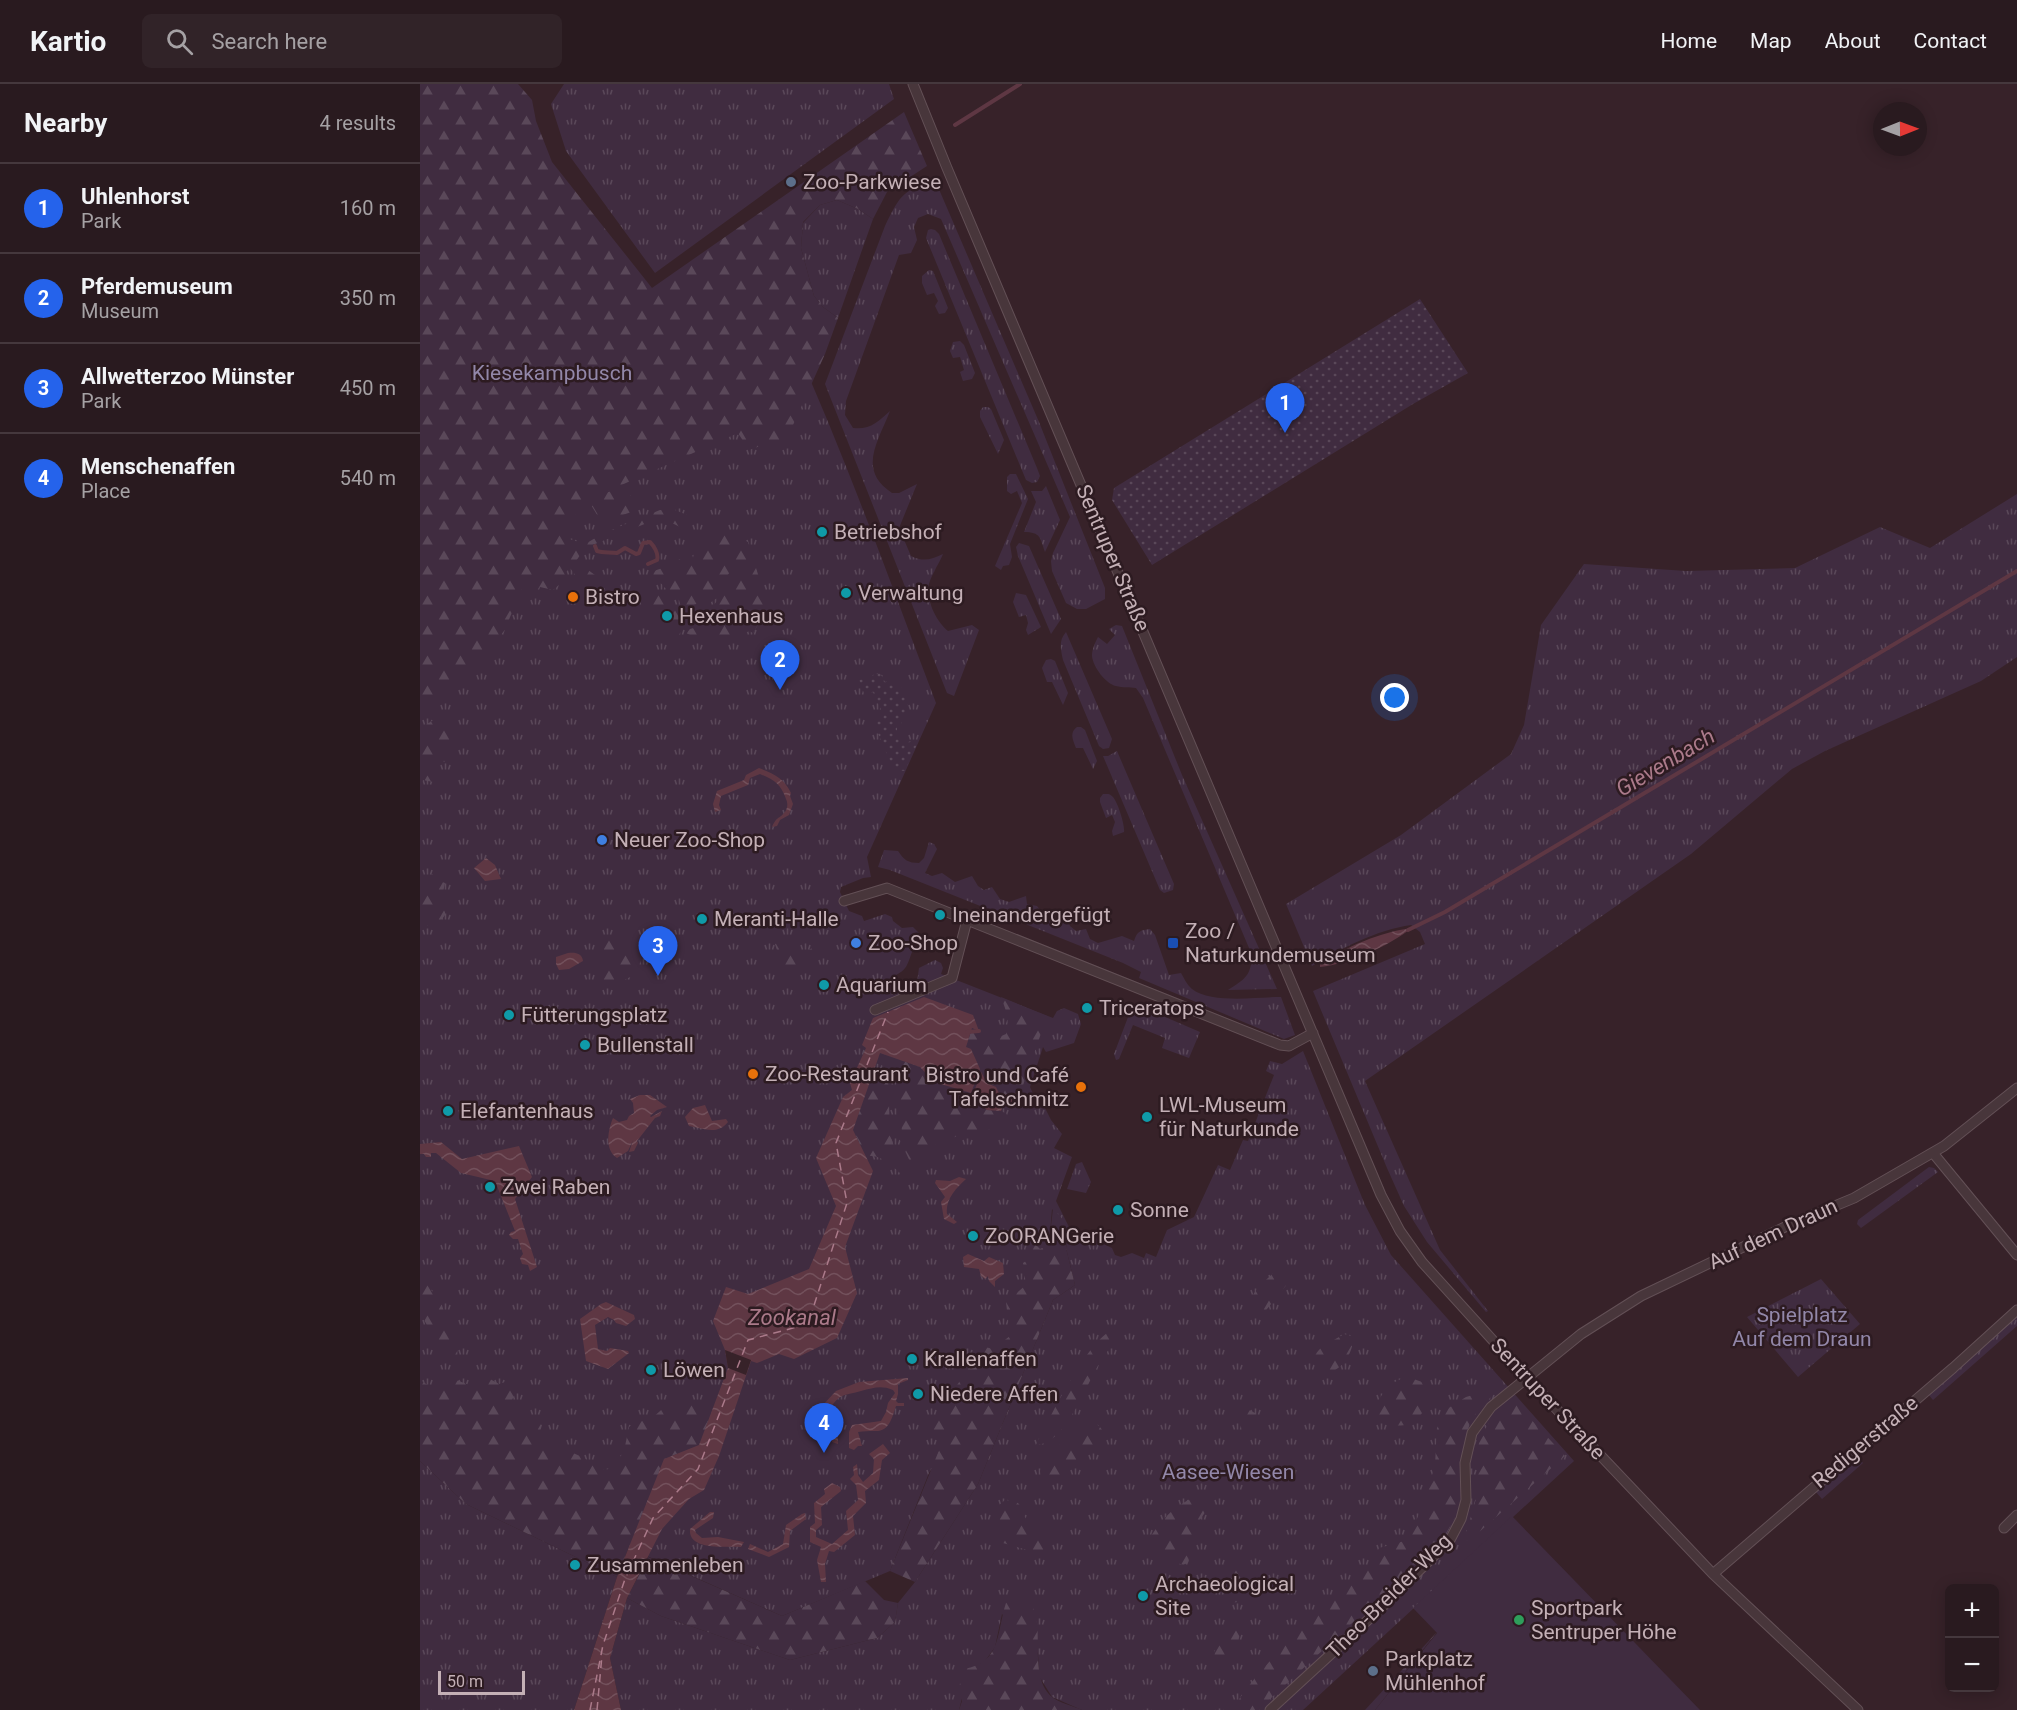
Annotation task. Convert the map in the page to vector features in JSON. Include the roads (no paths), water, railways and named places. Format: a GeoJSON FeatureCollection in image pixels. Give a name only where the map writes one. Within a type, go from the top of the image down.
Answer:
{"type":"FeatureCollection","features":[{"type":"Feature","properties":{"kind":"street","name":"Sentruper Straße"},"geometry":{"type":"LineString","coordinates":[[913,84],[1381,1195],[1400,1231],[1422,1262],[1527,1378],[1713,1574],[1858,1710]]}},
{"type":"Feature","properties":{"kind":"street"},"geometry":{"type":"LineString","coordinates":[[844,901],[887,888],[1280,1046],[1288,1046],[1313,1033]]}},
{"type":"Feature","properties":{"kind":"street"},"geometry":{"type":"LineString","coordinates":[[875,1010],[952,978],[967,920]]}},
{"type":"Feature","properties":{"kind":"street","name":"Auf dem Draun"},"geometry":{"type":"LineString","coordinates":[[1527,1378],[1581,1334],[1641,1296],[1789,1225],[1854,1198],[1933,1153],[2017,1088]]}},
{"type":"Feature","properties":{"kind":"street"},"geometry":{"type":"LineString","coordinates":[[1933,1153],[2017,1255]]}},
{"type":"Feature","properties":{"kind":"street","name":"Redigerstraße"},"geometry":{"type":"LineString","coordinates":[[1713,1574],[1953,1368],[2017,1310]]}},
{"type":"Feature","properties":{"kind":"street","name":"Theo-Breider-Weg"},"geometry":{"type":"LineString","coordinates":[[1270,1710],[1381,1608],[1450,1540],[1461,1519],[1466,1500],[1465,1463],[1472,1433],[1491,1407],[1527,1378]]}},
{"type":"Feature","properties":{"kind":"street"},"geometry":{"type":"LineString","coordinates":[[2004,1528],[2017,1515]]}},
{"type":"Feature","properties":{"kind":"water"},"geometry":{"type":"Polygon","coordinates":[[[759,768],[778,777],[788,788],[793,804],[789,815],[780,820],[777,826],[772,827],[787,808],[787,802],[779,786],[760,774],[750,778],[748,785],[721,796],[719,805],[721,810],[715,812],[713,804],[717,791],[744,780],[746,775],[759,768]]]}},
{"type":"Feature","properties":{"kind":"water"},"geometry":{"type":"Polygon","coordinates":[[[486,858],[495,865],[501,879],[485,881],[474,868],[486,858]]]}},
{"type":"Feature","properties":{"kind":"water"},"geometry":{"type":"Polygon","coordinates":[[[1412,928],[1368,953],[1344,962],[1320,967],[1320,964],[1352,946],[1388,933],[1412,928]]]}},
{"type":"Feature","properties":{"kind":"water"},"geometry":{"type":"Polygon","coordinates":[[[568,953],[578,954],[583,961],[569,969],[559,970],[556,957],[568,953]]]}},
{"type":"Feature","properties":{"kind":"water","name":"Zookanal"},"geometry":{"type":"Polygon","coordinates":[[[924,997],[973,1015],[979,1031],[972,1028],[966,1047],[971,1049],[980,1069],[971,1093],[934,1082],[920,1067],[880,1053],[853,1130],[873,1171],[845,1247],[857,1293],[837,1338],[794,1359],[779,1354],[757,1363],[751,1361],[719,1456],[704,1490],[689,1499],[662,1529],[627,1598],[610,1658],[621,1710],[574,1710],[617,1577],[664,1459],[699,1445],[728,1368],[725,1350],[713,1321],[726,1287],[748,1294],[809,1269],[836,1206],[816,1158],[843,1097],[852,1090],[850,1083],[866,1048],[862,1045],[873,1018],[924,997]]]}},
{"type":"Feature","properties":{"kind":"water"},"geometry":{"type":"Polygon","coordinates":[[[981,1072],[987,1083],[996,1087],[999,1093],[1010,1095],[1021,1091],[1018,1101],[1005,1102],[1001,1111],[987,1110],[972,1098],[981,1072]]]}},
{"type":"Feature","properties":{"kind":"water"},"geometry":{"type":"Polygon","coordinates":[[[640,1095],[650,1095],[667,1107],[657,1110],[650,1116],[662,1111],[637,1141],[634,1151],[629,1152],[633,1140],[628,1151],[617,1158],[609,1145],[611,1123],[613,1118],[619,1122],[627,1120],[634,1113],[630,1099],[640,1095]]]}},
{"type":"Feature","properties":{"kind":"water"},"geometry":{"type":"Polygon","coordinates":[[[705,1105],[712,1121],[726,1119],[728,1122],[715,1130],[689,1126],[685,1117],[693,1108],[705,1105]]]}},
{"type":"Feature","properties":{"kind":"water"},"geometry":{"type":"Polygon","coordinates":[[[441,1142],[462,1159],[519,1146],[532,1177],[515,1199],[537,1267],[530,1271],[528,1265],[522,1264],[520,1258],[523,1254],[518,1239],[513,1239],[509,1235],[515,1231],[495,1181],[461,1173],[436,1153],[431,1153],[431,1157],[420,1154],[420,1144],[441,1142]]]}},
{"type":"Feature","properties":{"kind":"water"},"geometry":{"type":"Polygon","coordinates":[[[959,1177],[966,1179],[952,1195],[947,1209],[947,1214],[957,1222],[954,1224],[944,1219],[941,1202],[945,1197],[935,1183],[936,1180],[950,1181],[959,1177]]]}},
{"type":"Feature","properties":{"kind":"water"},"geometry":{"type":"Polygon","coordinates":[[[968,1254],[984,1261],[989,1257],[1003,1263],[1004,1274],[995,1281],[995,1287],[989,1281],[988,1276],[985,1279],[981,1276],[979,1269],[964,1267],[963,1257],[968,1254]]]}},
{"type":"Feature","properties":{"kind":"water"},"geometry":{"type":"Polygon","coordinates":[[[606,1302],[634,1315],[635,1319],[626,1326],[608,1317],[595,1325],[598,1349],[607,1351],[610,1348],[629,1353],[608,1369],[586,1361],[580,1319],[606,1302]]]}},
{"type":"Feature","properties":{"kind":"water"},"geometry":{"type":"Polygon","coordinates":[[[908,1378],[898,1384],[896,1401],[904,1403],[904,1406],[896,1406],[884,1429],[858,1432],[862,1446],[854,1450],[849,1448],[849,1432],[852,1425],[881,1421],[895,1393],[889,1388],[877,1387],[840,1397],[830,1409],[837,1418],[838,1444],[832,1442],[830,1425],[820,1412],[820,1408],[836,1391],[859,1382],[908,1378]]]}},
{"type":"Feature","properties":{"kind":"water"},"geometry":{"type":"Polygon","coordinates":[[[883,1444],[890,1453],[882,1460],[879,1480],[865,1491],[866,1503],[853,1516],[855,1535],[834,1552],[829,1551],[825,1564],[826,1582],[821,1582],[817,1560],[821,1547],[810,1542],[810,1527],[815,1523],[814,1503],[825,1494],[824,1489],[832,1483],[840,1487],[841,1491],[821,1507],[822,1525],[816,1530],[816,1537],[832,1544],[848,1530],[846,1511],[858,1500],[856,1485],[850,1479],[854,1475],[853,1467],[857,1464],[858,1475],[863,1482],[873,1473],[874,1459],[869,1454],[883,1444]]]}},
{"type":"Feature","properties":{"kind":"water"},"geometry":{"type":"Polygon","coordinates":[[[710,1512],[714,1512],[713,1518],[695,1530],[696,1533],[702,1538],[718,1537],[744,1542],[741,1547],[709,1546],[695,1541],[690,1529],[710,1512]]]}},
{"type":"Feature","properties":{"kind":"water"},"geometry":{"type":"Polygon","coordinates":[[[805,1513],[806,1519],[790,1531],[789,1547],[769,1557],[748,1549],[750,1544],[768,1552],[783,1544],[786,1525],[805,1513]]]}},
{"type":"Feature","properties":{"kind":"waterway"},"geometry":{"type":"LineString","coordinates":[[955,125],[1020,84]]}},
{"type":"Feature","properties":{"kind":"waterway"},"geometry":{"type":"LineString","coordinates":[[595,546],[599,552],[617,553],[625,548],[636,554],[639,553],[643,543],[650,542],[656,550],[657,560],[648,564]]}},
{"type":"Feature","properties":{"kind":"waterway","name":"Gievenbach"},"geometry":{"type":"LineString","coordinates":[[1408,930],[1445,912],[2017,571]]}},
{"type":"Feature","properties":{"kind":"waterway"},"geometry":{"type":"LineString","coordinates":[[967,1032],[979,1031]]}},
{"type":"Feature","properties":{"kind":"place","name":"Zoo-Parkwiese"},"geometry":{"type":"Point","coordinates":[791,182]}},
{"type":"Feature","properties":{"kind":"place","name":"Uhlenhorst"},"geometry":{"type":"Point","coordinates":[1285,433]}},
{"type":"Feature","properties":{"kind":"place","name":"Betriebshof"},"geometry":{"type":"Point","coordinates":[822,532]}},
{"type":"Feature","properties":{"kind":"place","name":"Verwaltung"},"geometry":{"type":"Point","coordinates":[846,593]}},
{"type":"Feature","properties":{"kind":"place","name":"Bistro"},"geometry":{"type":"Point","coordinates":[573,597]}},
{"type":"Feature","properties":{"kind":"place","name":"Hexenhaus"},"geometry":{"type":"Point","coordinates":[667,616]}},
{"type":"Feature","properties":{"kind":"place","name":"Pferdemuseum"},"geometry":{"type":"Point","coordinates":[780,690]}},
{"type":"Feature","properties":{"kind":"place","name":"Neuer Zoo-Shop"},"geometry":{"type":"Point","coordinates":[602,840]}},
{"type":"Feature","properties":{"kind":"place","name":"Ineinandergefügt"},"geometry":{"type":"Point","coordinates":[940,915]}},
{"type":"Feature","properties":{"kind":"place","name":"Meranti-Halle"},"geometry":{"type":"Point","coordinates":[702,919]}},
{"type":"Feature","properties":{"kind":"place","name":"Zoo-Shop"},"geometry":{"type":"Point","coordinates":[856,943]}},
{"type":"Feature","properties":{"kind":"place","name":"Zoo / Naturkundemuseum"},"geometry":{"type":"Point","coordinates":[1173,943]}},
{"type":"Feature","properties":{"kind":"place","name":"Allwetterzoo Münster"},"geometry":{"type":"Point","coordinates":[658,976]}},
{"type":"Feature","properties":{"kind":"place","name":"Aquarium"},"geometry":{"type":"Point","coordinates":[824,985]}},
{"type":"Feature","properties":{"kind":"place","name":"Triceratops"},"geometry":{"type":"Point","coordinates":[1087,1008]}},
{"type":"Feature","properties":{"kind":"place","name":"Fütterungsplatz"},"geometry":{"type":"Point","coordinates":[509,1015]}},
{"type":"Feature","properties":{"kind":"place","name":"Bullenstall"},"geometry":{"type":"Point","coordinates":[585,1045]}},
{"type":"Feature","properties":{"kind":"place","name":"Zoo-Restaurant"},"geometry":{"type":"Point","coordinates":[753,1074]}},
{"type":"Feature","properties":{"kind":"place","name":"Bistro und Café Tafelschmitz"},"geometry":{"type":"Point","coordinates":[1081,1087]}},
{"type":"Feature","properties":{"kind":"place","name":"Elefantenhaus"},"geometry":{"type":"Point","coordinates":[448,1111]}},
{"type":"Feature","properties":{"kind":"place","name":"LWL-Museum für Naturkunde"},"geometry":{"type":"Point","coordinates":[1147,1117]}},
{"type":"Feature","properties":{"kind":"place","name":"Zwei Raben"},"geometry":{"type":"Point","coordinates":[490,1187]}},
{"type":"Feature","properties":{"kind":"place","name":"Sonne"},"geometry":{"type":"Point","coordinates":[1118,1210]}},
{"type":"Feature","properties":{"kind":"place","name":"ZoORANGerie"},"geometry":{"type":"Point","coordinates":[973,1236]}},
{"type":"Feature","properties":{"kind":"place","name":"Krallenaffen"},"geometry":{"type":"Point","coordinates":[912,1359]}},
{"type":"Feature","properties":{"kind":"place","name":"Löwen"},"geometry":{"type":"Point","coordinates":[651,1370]}},
{"type":"Feature","properties":{"kind":"place","name":"Niedere Affen"},"geometry":{"type":"Point","coordinates":[918,1394]}},
{"type":"Feature","properties":{"kind":"place","name":"Menschenaffen"},"geometry":{"type":"Point","coordinates":[824,1453]}},
{"type":"Feature","properties":{"kind":"place","name":"Zusammenleben"},"geometry":{"type":"Point","coordinates":[575,1565]}},
{"type":"Feature","properties":{"kind":"place","name":"Archaeological Site"},"geometry":{"type":"Point","coordinates":[1143,1596]}},
{"type":"Feature","properties":{"kind":"place","name":"Sportpark Sentruper Höhe"},"geometry":{"type":"Point","coordinates":[1519,1620]}},
{"type":"Feature","properties":{"kind":"place","name":"Parkplatz Mühlenhof"},"geometry":{"type":"Point","coordinates":[1373,1671]}},
{"type":"Feature","properties":{"kind":"park label","name":"Kiesekampbusch"},"geometry":{"type":"Point","coordinates":[552,373]}},
{"type":"Feature","properties":{"kind":"park label","name":"Spielplatz Auf dem Draun"},"geometry":{"type":"Point","coordinates":[1802,1327]}},
{"type":"Feature","properties":{"kind":"park label","name":"Aasee-Wiesen"},"geometry":{"type":"Point","coordinates":[1228,1472]}}]}
